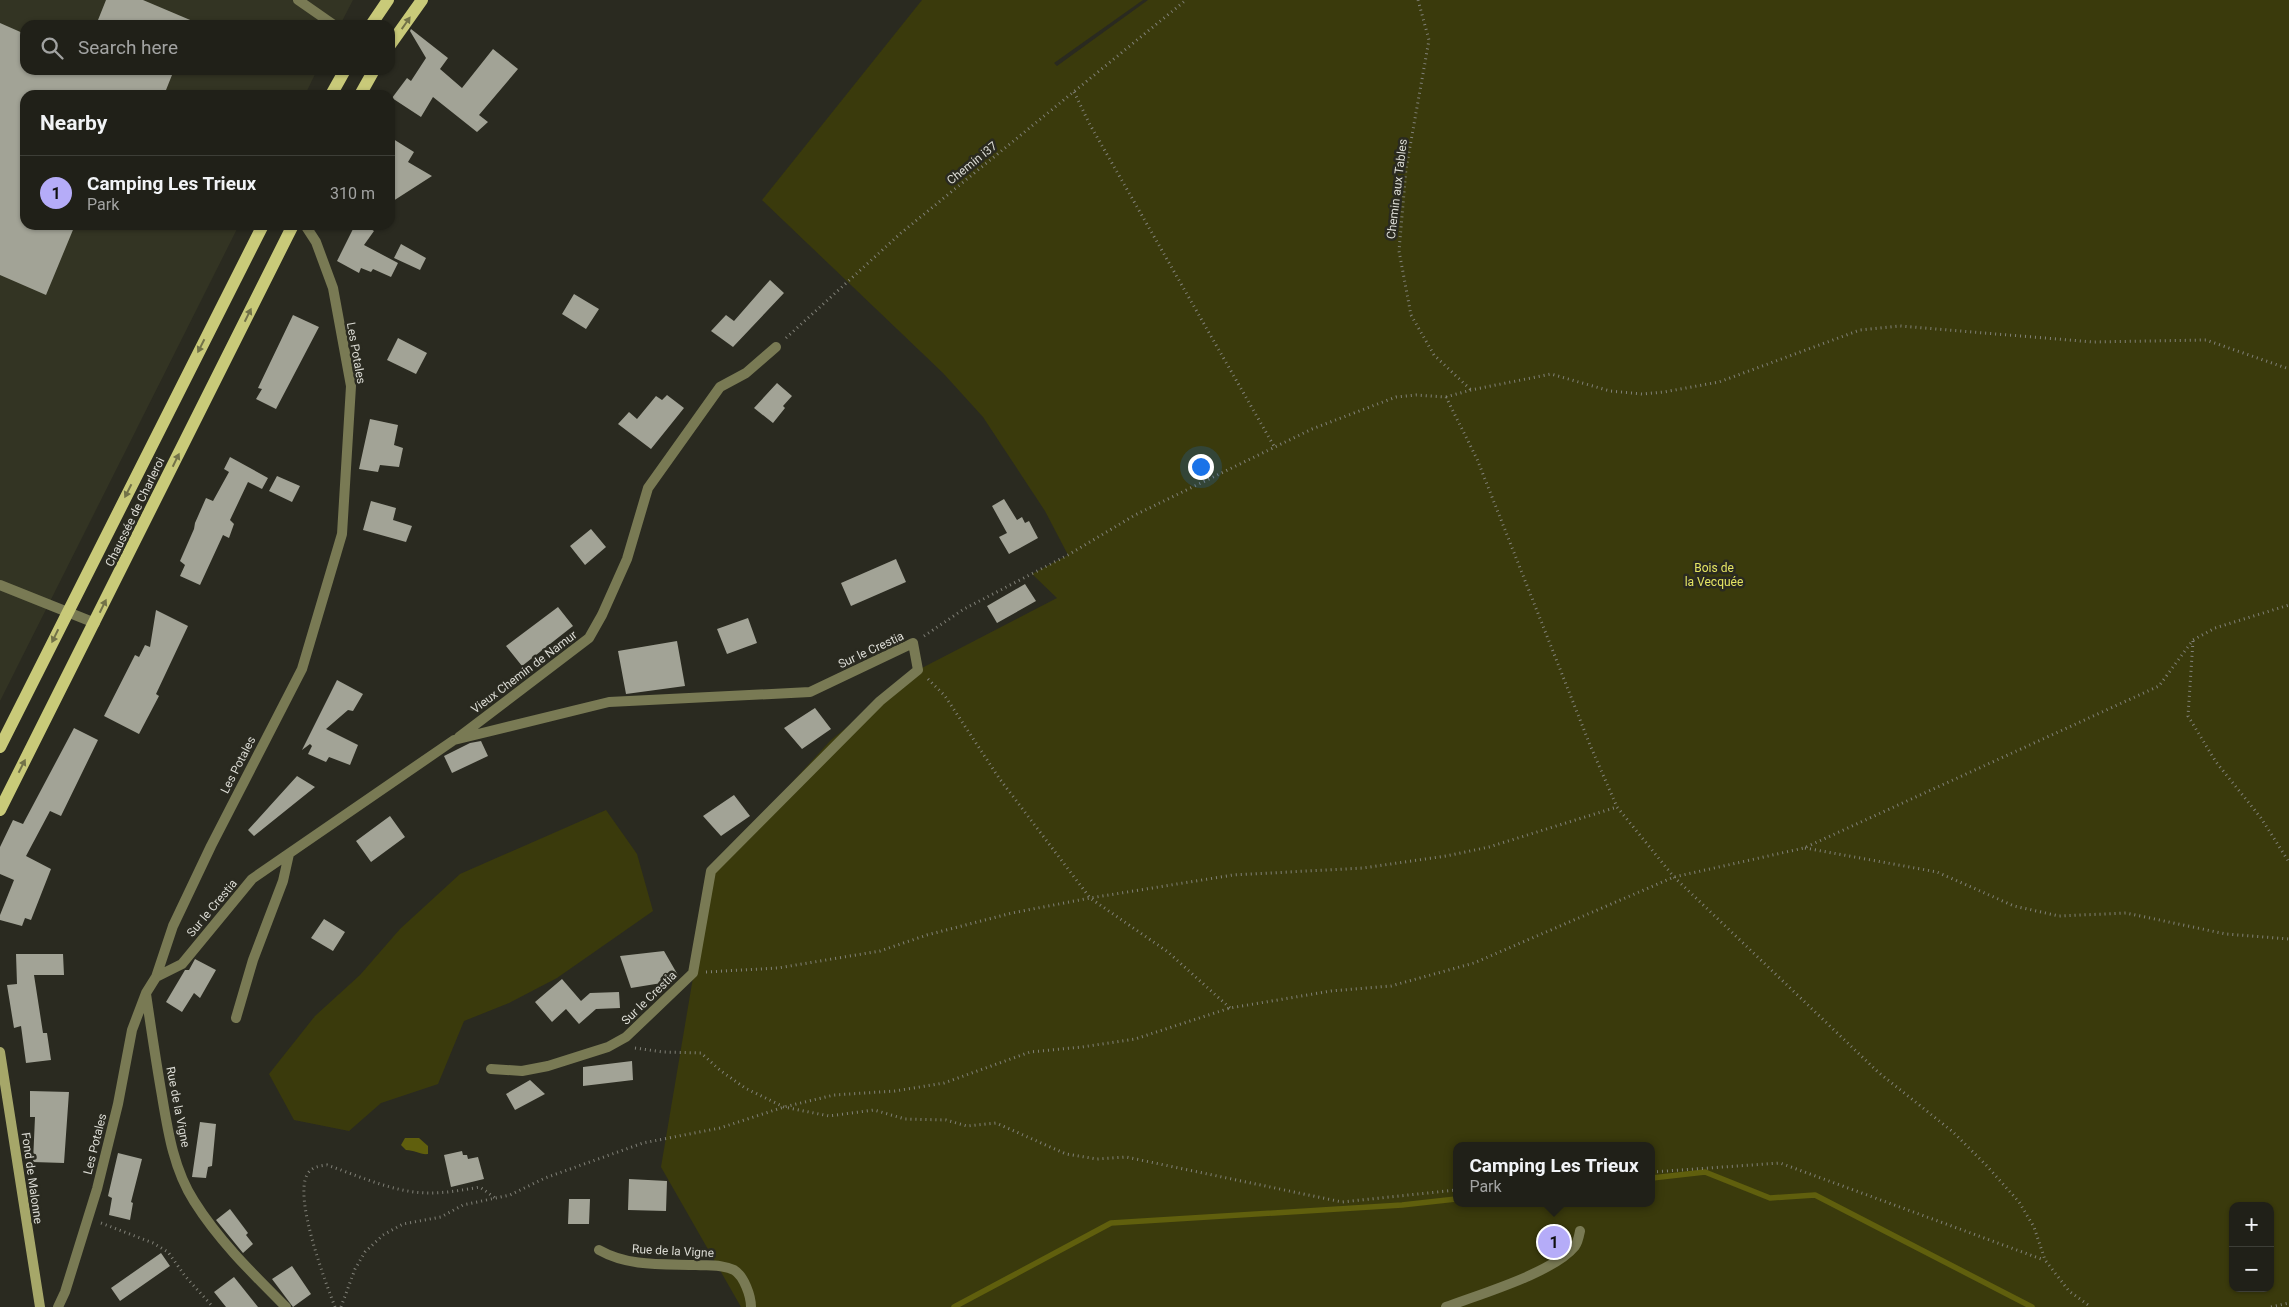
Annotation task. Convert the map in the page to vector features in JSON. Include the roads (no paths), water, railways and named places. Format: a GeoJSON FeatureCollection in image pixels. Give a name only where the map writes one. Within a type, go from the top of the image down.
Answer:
{"type":"FeatureCollection","features":[{"type":"Feature","properties":{"kind":"main road"},"geometry":{"type":"LineString","coordinates":[[374,20],[388,0]]}},
{"type":"Feature","properties":{"kind":"main road"},"geometry":{"type":"LineString","coordinates":[[395,38],[422,0]]}},
{"type":"Feature","properties":{"kind":"main road"},"geometry":{"type":"LineString","coordinates":[[334,90],[342,75]]}},
{"type":"Feature","properties":{"kind":"main road"},"geometry":{"type":"LineString","coordinates":[[363,90],[371,75]]}},
{"type":"Feature","properties":{"kind":"main road","name":"Chaussée de Charleroi"},"geometry":{"type":"LineString","coordinates":[[0,747],[260,230]]}},
{"type":"Feature","properties":{"kind":"main road","name":"Chaussée de Charleroi"},"geometry":{"type":"LineString","coordinates":[[0,810],[291,230]]}},
{"type":"Feature","properties":{"kind":"street"},"geometry":{"type":"LineString","coordinates":[[298,0],[327,20]]}},
{"type":"Feature","properties":{"kind":"street","name":"Les Potales"},"geometry":{"type":"LineString","coordinates":[[58,1307],[65,1292],[88,1219],[118,1104],[132,1030],[146,993],[156,977],[173,926],[210,846],[302,669],[342,534],[351,386],[334,288],[316,242],[308,230]]}},
{"type":"Feature","properties":{"kind":"street","name":"Vieux Chemin de Namur"},"geometry":{"type":"LineString","coordinates":[[454,740],[589,638],[602,615],[627,559],[648,488],[720,387],[746,373],[776,347]]}},
{"type":"Feature","properties":{"kind":"street"},"geometry":{"type":"LineString","coordinates":[[0,585],[95,623]]}},
{"type":"Feature","properties":{"kind":"street","name":"Sur le Crestia"},"geometry":{"type":"LineString","coordinates":[[156,977],[182,964],[252,879],[454,740],[609,702],[810,692],[913,643],[918,670],[874,708],[711,871],[693,973],[626,1037],[608,1047],[548,1066],[522,1071],[491,1070]]}},
{"type":"Feature","properties":{"kind":"street"},"geometry":{"type":"LineString","coordinates":[[236,1018],[253,960],[283,881],[289,854]]}},
{"type":"Feature","properties":{"kind":"street","name":"Rue de la Vigne"},"geometry":{"type":"LineString","coordinates":[[146,993],[170,1142],[180,1174],[193,1200],[216,1231],[243,1264],[286,1307]]}},
{"type":"Feature","properties":{"kind":"street","name":"Fond de Malonne"},"geometry":{"type":"LineString","coordinates":[[0,1052],[40,1307]]}},
{"type":"Feature","properties":{"kind":"street"},"geometry":{"type":"LineString","coordinates":[[1446,1307],[1534,1273],[1562,1257],[1576,1245],[1580,1231]]}},
{"type":"Feature","properties":{"kind":"street","name":"Rue de la Vigne"},"geometry":{"type":"LineString","coordinates":[[599,1250],[614,1258],[639,1263],[722,1266],[736,1271],[746,1286],[750,1307]]}},
{"type":"Feature","properties":{"kind":"waterway"},"geometry":{"type":"LineString","coordinates":[[1655,1178],[1705,1172],[1770,1198],[1815,1195],[2032,1307]]}},
{"type":"Feature","properties":{"kind":"waterway"},"geometry":{"type":"LineString","coordinates":[[954,1307],[1111,1223],[1402,1205],[1453,1199]]}},
{"type":"Feature","properties":{"kind":"place","name":"Camping Les Trieux"},"geometry":{"type":"Point","coordinates":[1554,1242]}},
{"type":"Feature","properties":{"kind":"park label","name":"Bois de la Vecquée"},"geometry":{"type":"Point","coordinates":[1714,575]}}]}
